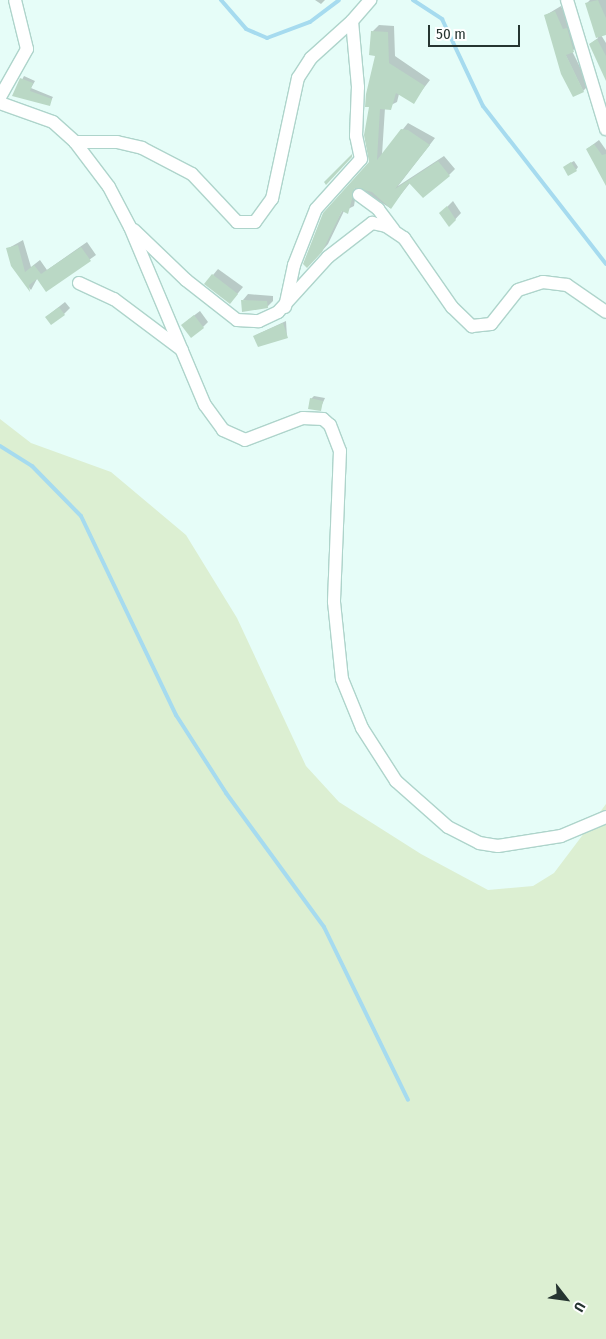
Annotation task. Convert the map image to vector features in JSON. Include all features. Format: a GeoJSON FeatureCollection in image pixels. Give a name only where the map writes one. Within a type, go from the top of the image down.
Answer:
{"type":"FeatureCollection","features":[{"type":"Feature","properties":{"kind":"street"},"geometry":{"type":"LineString","coordinates":[[0,97],[27,49],[15,0]]}},
{"type":"Feature","properties":{"kind":"street"},"geometry":{"type":"LineString","coordinates":[[75,142],[118,142],[152,152],[192,174],[225,214],[237,222],[255,222],[272,198],[298,78],[311,58],[352,21],[370,0]]}},
{"type":"Feature","properties":{"kind":"street"},"geometry":{"type":"LineString","coordinates":[[567,0],[606,129]]}},
{"type":"Feature","properties":{"kind":"street"},"geometry":{"type":"LineString","coordinates":[[285,307],[294,265],[316,209],[361,159],[356,136],[358,87],[352,21]]}},
{"type":"Feature","properties":{"kind":"street"},"geometry":{"type":"LineString","coordinates":[[0,102],[38,114],[75,142],[109,187],[130,227],[205,405],[230,436],[254,439],[314,417],[323,419],[337,437],[340,488],[334,602],[342,679],[359,722],[396,781],[428,812],[479,843],[535,843],[606,818]]}},
{"type":"Feature","properties":{"kind":"street"},"geometry":{"type":"LineString","coordinates":[[359,195],[378,209],[394,230],[415,250],[452,307],[472,326],[491,324],[518,290],[543,282],[567,285],[606,312]]}},
{"type":"Feature","properties":{"kind":"street"},"geometry":{"type":"LineString","coordinates":[[130,227],[229,316],[259,321],[285,307],[328,258],[366,226],[378,224],[394,230]]}},
{"type":"Feature","properties":{"kind":"street"},"geometry":{"type":"LineString","coordinates":[[79,283],[120,303],[182,350]]}},
{"type":"Feature","properties":{"kind":"green space"},"geometry":{"type":"Polygon","coordinates":[[[0,419],[31,443],[111,472],[186,535],[237,618],[306,766],[339,802],[421,854],[488,890],[533,886],[554,873],[606,804],[606,1339],[0,1339],[0,419]]]}},
{"type":"Feature","properties":{"kind":"building"},"geometry":{"type":"Polygon","coordinates":[[[598,0],[606,18],[606,35],[596,38],[585,3],[598,0]]]}},
{"type":"Feature","properties":{"kind":"building"},"geometry":{"type":"Polygon","coordinates":[[[555,11],[563,29],[567,28],[574,52],[566,55],[584,92],[573,97],[561,74],[544,15],[555,11]]]}},
{"type":"Feature","properties":{"kind":"building"},"geometry":{"type":"Polygon","coordinates":[[[371,31],[388,32],[389,63],[425,86],[414,104],[396,93],[391,110],[380,109],[377,160],[401,129],[408,130],[430,145],[395,189],[438,161],[450,176],[423,198],[409,183],[391,209],[372,192],[355,188],[348,214],[342,211],[322,252],[307,268],[303,264],[323,213],[369,162],[364,135],[369,107],[365,107],[366,94],[375,56],[369,55],[371,31]]]}},
{"type":"Feature","properties":{"kind":"building"},"geometry":{"type":"Polygon","coordinates":[[[597,39],[606,56],[606,81],[589,44],[597,39]]]}},
{"type":"Feature","properties":{"kind":"building"},"geometry":{"type":"Polygon","coordinates":[[[20,78],[33,83],[30,91],[52,99],[50,106],[12,96],[20,78]]]}},
{"type":"Feature","properties":{"kind":"building"},"geometry":{"type":"Polygon","coordinates":[[[594,144],[602,155],[606,154],[606,186],[586,149],[594,144]]]}},
{"type":"Feature","properties":{"kind":"building"},"geometry":{"type":"Polygon","coordinates":[[[352,154],[352,157],[326,185],[324,182],[352,154]]]}},
{"type":"Feature","properties":{"kind":"building"},"geometry":{"type":"Polygon","coordinates":[[[571,162],[577,171],[568,176],[563,167],[571,162]]]}},
{"type":"Feature","properties":{"kind":"building"},"geometry":{"type":"Polygon","coordinates":[[[447,206],[456,220],[449,227],[439,213],[447,206]]]}},
{"type":"Feature","properties":{"kind":"building"},"geometry":{"type":"Polygon","coordinates":[[[18,245],[25,272],[34,265],[41,274],[81,247],[91,261],[46,292],[37,279],[29,285],[30,292],[11,266],[6,248],[18,245]]]}},
{"type":"Feature","properties":{"kind":"building"},"geometry":{"type":"Polygon","coordinates":[[[212,274],[238,294],[230,304],[204,284],[212,274]]]}},
{"type":"Feature","properties":{"kind":"building"},"geometry":{"type":"Polygon","coordinates":[[[241,300],[267,301],[268,308],[242,312],[241,300]]]}},
{"type":"Feature","properties":{"kind":"building"},"geometry":{"type":"Polygon","coordinates":[[[59,307],[65,315],[51,325],[45,317],[59,307]]]}},
{"type":"Feature","properties":{"kind":"building"},"geometry":{"type":"Polygon","coordinates":[[[194,315],[204,328],[191,338],[181,325],[194,315]]]}},
{"type":"Feature","properties":{"kind":"building"},"geometry":{"type":"Polygon","coordinates":[[[283,323],[288,338],[258,347],[253,336],[283,323]]]}},
{"type":"Feature","properties":{"kind":"building"},"geometry":{"type":"Polygon","coordinates":[[[310,398],[323,401],[321,411],[308,409],[310,398]]]}},
{"type":"Feature","properties":{"kind":"waterway"},"geometry":{"type":"LineString","coordinates":[[221,0],[246,29],[267,38],[310,22],[339,0]]}},
{"type":"Feature","properties":{"kind":"waterway"},"geometry":{"type":"LineString","coordinates":[[413,0],[442,19],[483,106],[606,264]]}},
{"type":"Feature","properties":{"kind":"waterway"},"geometry":{"type":"LineString","coordinates":[[0,446],[32,466],[81,516],[176,715],[226,793],[324,927],[408,1100]]}}]}
